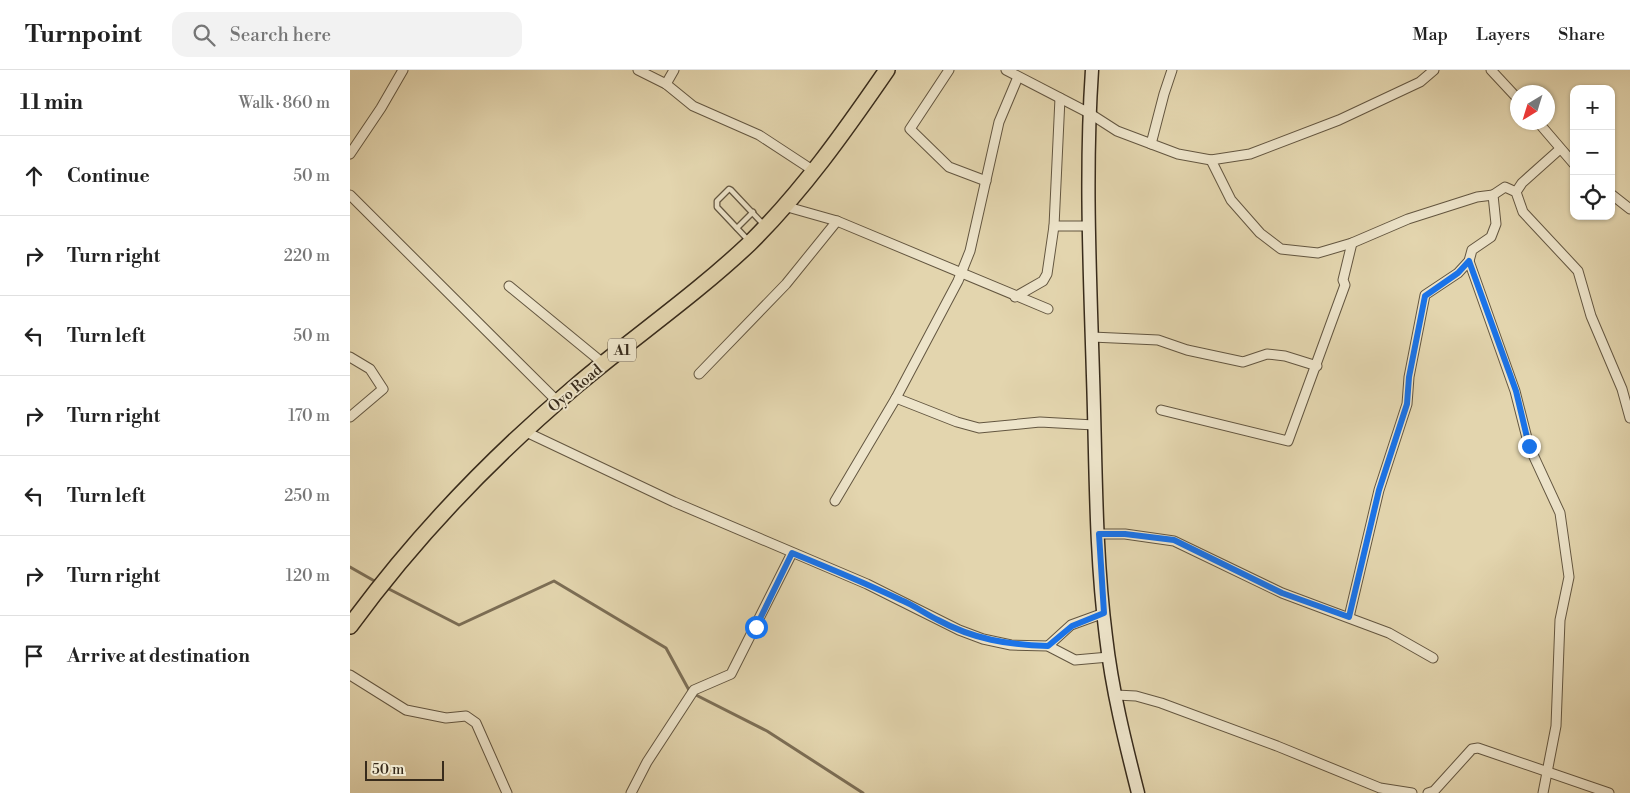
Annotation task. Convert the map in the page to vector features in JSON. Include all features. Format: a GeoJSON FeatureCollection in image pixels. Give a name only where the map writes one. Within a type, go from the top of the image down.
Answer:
{"type":"FeatureCollection","features":[{"type":"Feature","properties":{"kind":"highway","name":"Oyo Road"},"geometry":{"type":"LineString","coordinates":[[350,626],[438,519],[524,431],[604,364],[681,304],[766,226],[814,172],[887,70]]}},
{"type":"Feature","properties":{"kind":"main road"},"geometry":{"type":"LineString","coordinates":[[1092,70],[1089,113],[1088,226],[1094,425],[1104,613],[1116,695],[1138,793]]}},
{"type":"Feature","properties":{"kind":"street"},"geometry":{"type":"LineString","coordinates":[[350,154],[381,108],[403,70]]}},
{"type":"Feature","properties":{"kind":"street"},"geometry":{"type":"LineString","coordinates":[[638,70],[666,84],[693,106],[759,135],[814,172]]}},
{"type":"Feature","properties":{"kind":"street"},"geometry":{"type":"LineString","coordinates":[[666,84],[674,70]]}},
{"type":"Feature","properties":{"kind":"street"},"geometry":{"type":"LineString","coordinates":[[948,70],[910,128],[949,167],[986,182]]}},
{"type":"Feature","properties":{"kind":"street"},"geometry":{"type":"LineString","coordinates":[[1006,70],[1089,113],[1117,131],[1178,154],[1211,160],[1250,154],[1338,120],[1412,86],[1434,70]]}},
{"type":"Feature","properties":{"kind":"street"},"geometry":{"type":"LineString","coordinates":[[1151,144],[1172,70]]}},
{"type":"Feature","properties":{"kind":"street"},"geometry":{"type":"LineString","coordinates":[[1491,70],[1510,90]]}},
{"type":"Feature","properties":{"kind":"street"},"geometry":{"type":"LineString","coordinates":[[835,501],[896,398],[961,273],[970,251],[999,122],[1018,77]]}},
{"type":"Feature","properties":{"kind":"street"},"geometry":{"type":"LineString","coordinates":[[1015,297],[1043,281],[1047,274],[1054,226],[1060,98]]}},
{"type":"Feature","properties":{"kind":"street"},"geometry":{"type":"LineString","coordinates":[[1545,130],[1570,160]]}},
{"type":"Feature","properties":{"kind":"street"},"geometry":{"type":"LineString","coordinates":[[1516,192],[1522,183],[1560,149]]}},
{"type":"Feature","properties":{"kind":"street"},"geometry":{"type":"LineString","coordinates":[[1211,160],[1230,200],[1260,233],[1281,249],[1318,253],[1352,243],[1408,218],[1477,197],[1494,195],[1505,187],[1522,183]]}},
{"type":"Feature","properties":{"kind":"street"},"geometry":{"type":"LineString","coordinates":[[1505,187],[1516,192],[1523,212],[1578,271],[1591,316],[1622,389],[1629,414]]}},
{"type":"Feature","properties":{"kind":"street"},"geometry":{"type":"LineString","coordinates":[[350,195],[558,402]]}},
{"type":"Feature","properties":{"kind":"street"},"geometry":{"type":"LineString","coordinates":[[1349,617],[1379,490],[1407,404],[1409,377],[1425,296],[1458,273],[1469,261],[1472,250],[1491,237],[1496,224],[1494,195]]}},
{"type":"Feature","properties":{"kind":"street"},"geometry":{"type":"LineString","coordinates":[[1615,197],[1630,209]]}},
{"type":"Feature","properties":{"kind":"street"},"geometry":{"type":"LineString","coordinates":[[784,206],[837,221],[1015,297],[1048,309]]}},
{"type":"Feature","properties":{"kind":"street"},"geometry":{"type":"LineString","coordinates":[[699,374],[786,284],[837,221]]}},
{"type":"Feature","properties":{"kind":"street"},"geometry":{"type":"LineString","coordinates":[[1054,226],[1088,226]]}},
{"type":"Feature","properties":{"kind":"street"},"geometry":{"type":"LineString","coordinates":[[1161,410],[1288,441],[1346,285],[1344,280],[1352,243]]}},
{"type":"Feature","properties":{"kind":"street"},"geometry":{"type":"LineString","coordinates":[[1469,261],[1516,391],[1529,446],[1560,513],[1569,577],[1560,620],[1556,726],[1543,793]]}},
{"type":"Feature","properties":{"kind":"street"},"geometry":{"type":"LineString","coordinates":[[508,286],[604,364]]}},
{"type":"Feature","properties":{"kind":"street"},"geometry":{"type":"LineString","coordinates":[[1092,337],[1158,340],[1187,350],[1243,362],[1267,354],[1285,356],[1317,366]]}},
{"type":"Feature","properties":{"kind":"street"},"geometry":{"type":"LineString","coordinates":[[350,357],[370,369],[383,389],[350,417]]}},
{"type":"Feature","properties":{"kind":"street"},"geometry":{"type":"LineString","coordinates":[[896,398],[943,418],[980,428],[996,428],[1008,424],[1040,422],[1094,425]]}},
{"type":"Feature","properties":{"kind":"street"},"geometry":{"type":"LineString","coordinates":[[524,431],[674,502],[867,584],[911,604],[938,620],[983,639],[1011,645],[1048,646],[1075,660],[1109,657]]}},
{"type":"Feature","properties":{"kind":"street"},"geometry":{"type":"LineString","coordinates":[[1099,534],[1125,534],[1174,540],[1282,593],[1395,636],[1434,658]]}},
{"type":"Feature","properties":{"kind":"street"},"geometry":{"type":"LineString","coordinates":[[631,793],[647,762],[694,690],[731,674],[792,553]]}},
{"type":"Feature","properties":{"kind":"street"},"geometry":{"type":"LineString","coordinates":[[1048,646],[1072,626],[1104,613]]}},
{"type":"Feature","properties":{"kind":"street"},"geometry":{"type":"LineString","coordinates":[[350,675],[406,710],[446,718],[471,718],[476,723],[507,793]]}},
{"type":"Feature","properties":{"kind":"street"},"geometry":{"type":"LineString","coordinates":[[1116,695],[1136,696],[1277,746],[1380,788],[1412,793]]}},
{"type":"Feature","properties":{"kind":"street"},"geometry":{"type":"LineString","coordinates":[[1431,793],[1468,754],[1478,748],[1608,793]]}},
{"type":"Feature","properties":{"kind":"lane"},"geometry":{"type":"LineString","coordinates":[[750,242],[716,204],[729,189],[766,226]]}},
{"type":"Feature","properties":{"kind":"lane"},"geometry":{"type":"LineString","coordinates":[[737,228],[753,212]]}},
{"type":"Feature","properties":{"kind":"waterway"},"geometry":{"type":"LineString","coordinates":[[350,567],[378,583]]}},
{"type":"Feature","properties":{"kind":"waterway"},"geometry":{"type":"LineString","coordinates":[[385,587],[459,625],[554,581],[666,648],[690,692],[767,731],[863,793]]}},
{"type":"Feature","properties":{"kind":"route"},"geometry":{"type":"LineString","coordinates":[[756,627],[792,553],[867,584],[911,604],[959,630],[983,639],[1011,645],[1048,646],[1063,631],[1104,613],[1099,534],[1125,534],[1174,540],[1282,593],[1349,617],[1379,490],[1407,404],[1409,377],[1425,296],[1430,290],[1458,273],[1469,261],[1516,391],[1529,446]]}}]}
